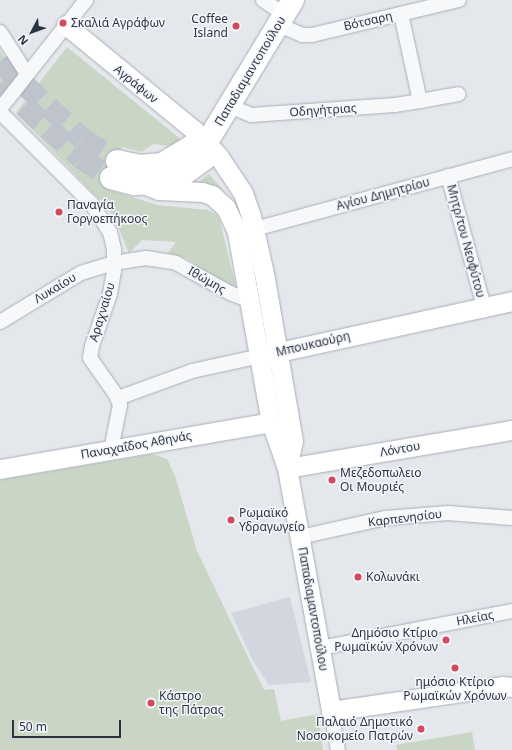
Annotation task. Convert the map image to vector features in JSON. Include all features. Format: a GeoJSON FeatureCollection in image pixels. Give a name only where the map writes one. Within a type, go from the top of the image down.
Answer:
{"type":"FeatureCollection","features":[{"type":"Feature","properties":{"kind":"main road","name":"Παπαδιαμαντοπούλου"},"geometry":{"type":"LineString","coordinates":[[206,142],[286,13]]}},
{"type":"Feature","properties":{"kind":"main road"},"geometry":{"type":"LineString","coordinates":[[206,142],[205,159],[195,167],[172,180],[146,185],[114,170],[162,164],[183,154],[192,146],[206,142]]}},
{"type":"Feature","properties":{"kind":"street"},"geometry":{"type":"LineString","coordinates":[[0,109],[86,0]]}},
{"type":"Feature","properties":{"kind":"street","name":"Βότσαρη"},"geometry":{"type":"LineString","coordinates":[[263,0],[286,13],[302,35],[312,35],[459,0]]}},
{"type":"Feature","properties":{"kind":"street"},"geometry":{"type":"LineString","coordinates":[[401,14],[420,101],[458,94]]}},
{"type":"Feature","properties":{"kind":"street","name":"Αγράφων"},"geometry":{"type":"LineString","coordinates":[[66,25],[206,142],[239,186],[248,206],[255,229],[269,354]]}},
{"type":"Feature","properties":{"kind":"street"},"geometry":{"type":"LineString","coordinates":[[0,32],[27,74]]}},
{"type":"Feature","properties":{"kind":"street","name":"Οδηγήτριας"},"geometry":{"type":"LineString","coordinates":[[229,106],[251,115],[353,109],[420,101]]}},
{"type":"Feature","properties":{"kind":"street","name":"Αραχναίου"},"geometry":{"type":"LineString","coordinates":[[0,112],[104,220],[113,241],[114,263],[110,294],[92,346],[90,358],[118,398]]}},
{"type":"Feature","properties":{"kind":"street","name":"Αγίου Δημητρίου"},"geometry":{"type":"LineString","coordinates":[[255,229],[512,159]]}},
{"type":"Feature","properties":{"kind":"street","name":"Μητρ/του Νεοφύτου"},"geometry":{"type":"LineString","coordinates":[[448,176],[484,307]]}},
{"type":"Feature","properties":{"kind":"street"},"geometry":{"type":"LineString","coordinates":[[146,185],[170,192],[202,192],[221,202],[229,213],[237,232],[251,301],[269,354],[293,441],[287,468]]}},
{"type":"Feature","properties":{"kind":"street","name":"Ιθώμης"},"geometry":{"type":"LineString","coordinates":[[114,263],[146,258],[164,259],[182,266],[230,293],[251,301]]}},
{"type":"Feature","properties":{"kind":"street","name":"Λυκαίου"},"geometry":{"type":"LineString","coordinates":[[0,322],[73,277],[114,263]]}},
{"type":"Feature","properties":{"kind":"street","name":"Μπουκαούρη"},"geometry":{"type":"LineString","coordinates":[[118,398],[206,366],[269,354],[512,301]]}},
{"type":"Feature","properties":{"kind":"street"},"geometry":{"type":"LineString","coordinates":[[269,354],[271,422],[287,468]]}},
{"type":"Feature","properties":{"kind":"street"},"geometry":{"type":"LineString","coordinates":[[111,450],[119,412],[118,398]]}},
{"type":"Feature","properties":{"kind":"street","name":"Παναχαΐδος Αθηνάς"},"geometry":{"type":"LineString","coordinates":[[0,469],[271,422]]}},
{"type":"Feature","properties":{"kind":"street","name":"Λόντου"},"geometry":{"type":"LineString","coordinates":[[287,468],[512,430]]}},
{"type":"Feature","properties":{"kind":"street","name":"Παπαδιαμαντοπούλου"},"geometry":{"type":"LineString","coordinates":[[287,468],[338,750]]}},
{"type":"Feature","properties":{"kind":"street","name":"Καρπενησίου"},"geometry":{"type":"LineString","coordinates":[[300,537],[394,517],[448,513],[512,518]]}},
{"type":"Feature","properties":{"kind":"street","name":"Ηλείας"},"geometry":{"type":"LineString","coordinates":[[320,648],[512,611]]}},
{"type":"Feature","properties":{"kind":"street"},"geometry":{"type":"LineString","coordinates":[[331,712],[510,687]]}},
{"type":"Feature","properties":{"kind":"shaded area"},"geometry":{"type":"Polygon","coordinates":[[[290,597],[311,682],[269,685],[252,659],[231,613],[290,597]]]}},
{"type":"Feature","properties":{"kind":"green space"},"geometry":{"type":"Polygon","coordinates":[[[67,47],[183,141],[178,145],[170,146],[153,144],[142,152],[122,147],[107,189],[157,205],[208,210],[217,215],[220,221],[236,287],[211,275],[188,259],[168,253],[176,242],[142,240],[129,253],[117,224],[107,207],[16,113],[67,47]]]}},
{"type":"Feature","properties":{"kind":"green space"},"geometry":{"type":"Polygon","coordinates":[[[0,49],[12,73],[12,80],[0,93],[0,49]]]}},
{"type":"Feature","properties":{"kind":"green space"},"geometry":{"type":"Polygon","coordinates":[[[209,174],[223,190],[200,181],[209,174]]]}},
{"type":"Feature","properties":{"kind":"green space"},"geometry":{"type":"Polygon","coordinates":[[[153,454],[167,459],[175,476],[197,551],[264,690],[274,689],[281,721],[318,714],[323,750],[0,750],[0,480],[153,454]]]}},
{"type":"Feature","properties":{"kind":"green space"},"geometry":{"type":"Polygon","coordinates":[[[472,732],[475,750],[397,750],[396,745],[472,732]]]}},
{"type":"Feature","properties":{"kind":"tunnel"},"geometry":{"type":"LineString","coordinates":[[0,62],[83,139],[117,161]]}},
{"type":"Feature","properties":{"kind":"tunnel"},"geometry":{"type":"LineString","coordinates":[[0,84],[81,158],[111,178]]}},
{"type":"Feature","properties":{"kind":"place","name":"Σκαλιά Αγράφων"},"geometry":{"type":"Point","coordinates":[63,23]}},
{"type":"Feature","properties":{"kind":"place","name":"Coffee Island"},"geometry":{"type":"Point","coordinates":[236,26]}},
{"type":"Feature","properties":{"kind":"place","name":"Παναγία Γοργοεπήκοος"},"geometry":{"type":"Point","coordinates":[59,212]}},
{"type":"Feature","properties":{"kind":"place","name":"Μεζεδοπωλειο Οι Μουριές"},"geometry":{"type":"Point","coordinates":[332,480]}},
{"type":"Feature","properties":{"kind":"place","name":"Ρωμαϊκό Υδραγωγείο"},"geometry":{"type":"Point","coordinates":[231,520]}},
{"type":"Feature","properties":{"kind":"place","name":"Κολωνάκι"},"geometry":{"type":"Point","coordinates":[358,577]}},
{"type":"Feature","properties":{"kind":"place","name":"Δημόσιο Κτίριο Ρωμαϊκών Χρόνων"},"geometry":{"type":"Point","coordinates":[446,640]}},
{"type":"Feature","properties":{"kind":"place","name":"ημόσιο Κτίριο Ρωμαϊκών Χρόνων"},"geometry":{"type":"Point","coordinates":[455,668]}},
{"type":"Feature","properties":{"kind":"place","name":"Κάστρο της Πάτρας"},"geometry":{"type":"Point","coordinates":[151,703]}},
{"type":"Feature","properties":{"kind":"place","name":"Παλαιό Δημοτικό Νοσοκομείο Πατρών"},"geometry":{"type":"Point","coordinates":[421,729]}}]}
